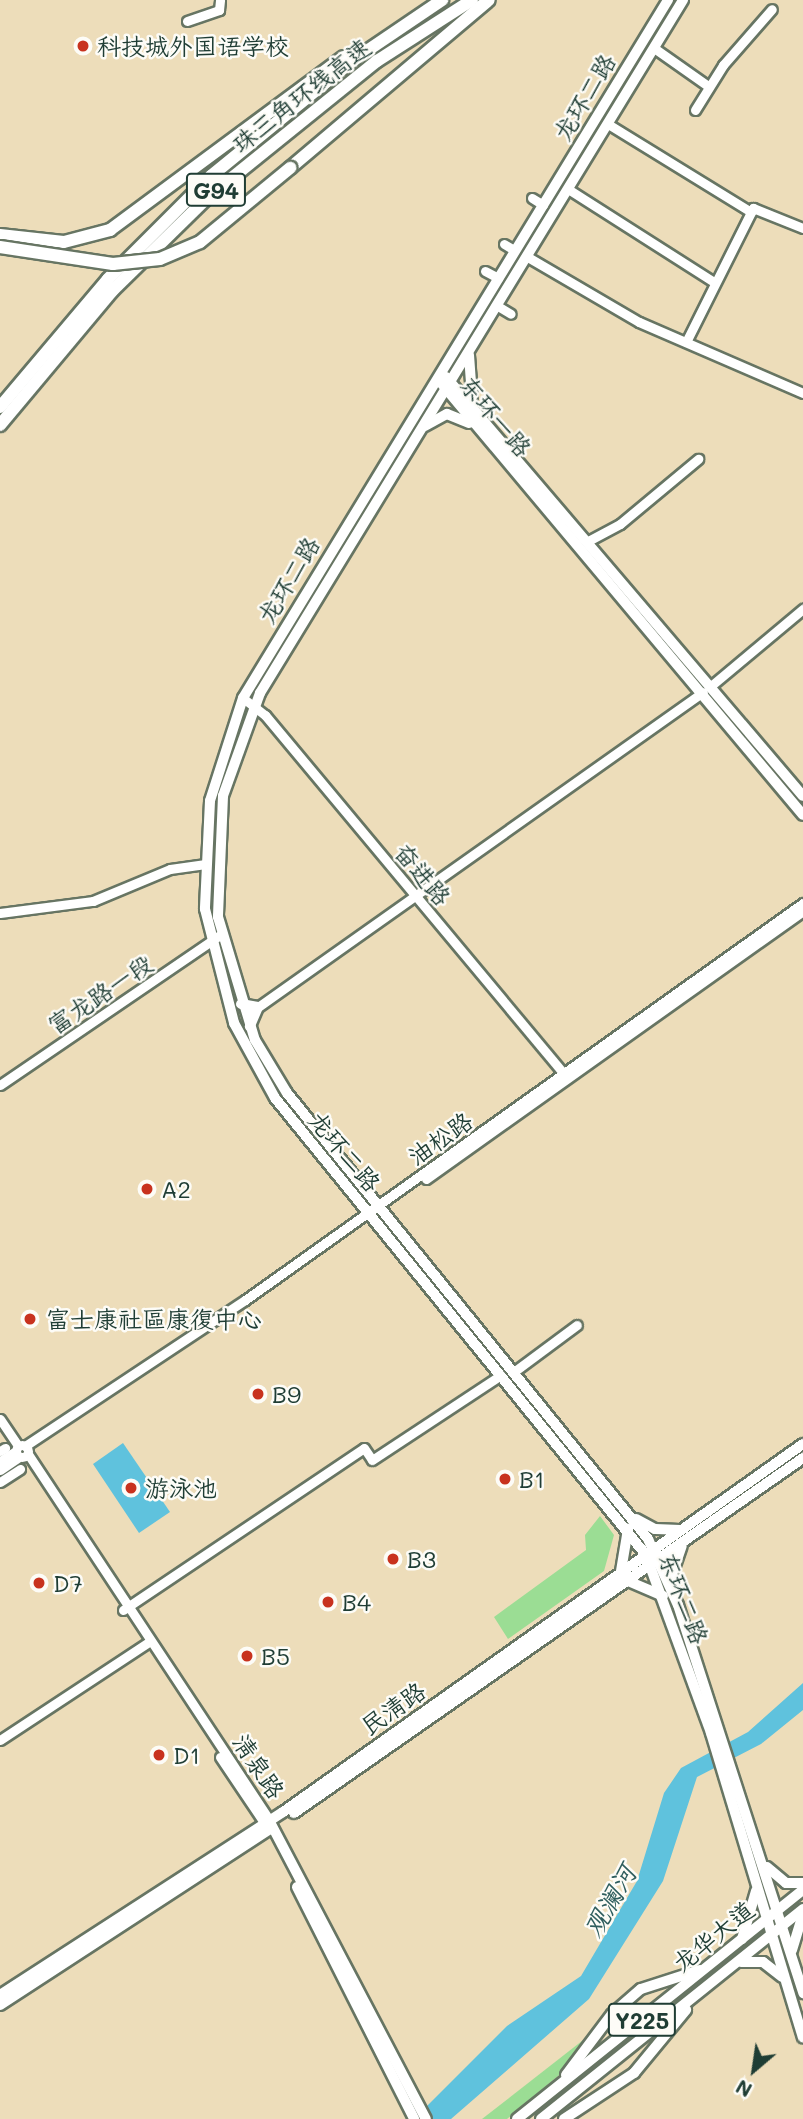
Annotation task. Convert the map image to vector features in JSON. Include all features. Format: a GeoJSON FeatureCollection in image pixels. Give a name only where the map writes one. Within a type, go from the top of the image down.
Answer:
{"type":"FeatureCollection","features":[{"type":"Feature","properties":{"kind":"highway"},"geometry":{"type":"LineString","coordinates":[[0,235],[64,242],[110,230],[322,72],[439,0]]}},
{"type":"Feature","properties":{"kind":"highway","name":"珠三角环线高速"},"geometry":{"type":"LineString","coordinates":[[0,407],[100,287],[211,176],[352,61],[439,0]]}},
{"type":"Feature","properties":{"kind":"highway","name":"珠三角环线高速"},"geometry":{"type":"LineString","coordinates":[[0,425],[113,291],[207,198],[377,61],[472,0]]}},
{"type":"Feature","properties":{"kind":"highway"},"geometry":{"type":"LineString","coordinates":[[0,247],[113,264],[160,259],[200,242],[489,0]]}},
{"type":"Feature","properties":{"kind":"main road","name":"龙环二路"},"geometry":{"type":"LineString","coordinates":[[371,1214],[258,1073],[234,1023],[210,942],[204,864],[214,781],[243,698],[668,0]]}},
{"type":"Feature","properties":{"kind":"main road","name":"龙环二路"},"geometry":{"type":"LineString","coordinates":[[381,1207],[287,1093],[250,1027],[241,1004],[221,934],[218,831],[228,774],[254,705],[682,0]]}},
{"type":"Feature","properties":{"kind":"main road"},"geometry":{"type":"LineString","coordinates":[[473,343],[466,373],[478,410]]}},
{"type":"Feature","properties":{"kind":"main road","name":"东环一路"},"geometry":{"type":"LineString","coordinates":[[437,376],[451,378],[590,540],[803,815]]}},
{"type":"Feature","properties":{"kind":"main road","name":"东环一路"},"geometry":{"type":"LineString","coordinates":[[437,376],[482,432],[803,796]]}},
{"type":"Feature","properties":{"kind":"main road"},"geometry":{"type":"LineString","coordinates":[[416,436],[447,414],[482,432]]}},
{"type":"Feature","properties":{"kind":"main road"},"geometry":{"type":"LineString","coordinates":[[241,1004],[258,1007],[250,1027]]}},
{"type":"Feature","properties":{"kind":"main road","name":"东环二路"},"geometry":{"type":"LineString","coordinates":[[381,1207],[632,1515],[652,1558],[714,1732]]}},
{"type":"Feature","properties":{"kind":"main road","name":"东环二路"},"geometry":{"type":"LineString","coordinates":[[371,1214],[627,1526],[669,1583],[725,1767],[756,1888],[803,2036]]}},
{"type":"Feature","properties":{"kind":"main road","name":"民清路"},"geometry":{"type":"LineString","coordinates":[[685,1535],[803,1444]]}},
{"type":"Feature","properties":{"kind":"main road","name":"民清路"},"geometry":{"type":"LineString","coordinates":[[0,2006],[269,1826],[624,1577],[803,1458]]}},
{"type":"Feature","properties":{"kind":"main road"},"geometry":{"type":"LineString","coordinates":[[632,1515],[655,1529],[685,1535],[669,1583]]}},
{"type":"Feature","properties":{"kind":"main road"},"geometry":{"type":"LineString","coordinates":[[627,1526],[628,1552],[624,1577],[647,1584],[666,1599]]}},
{"type":"Feature","properties":{"kind":"main road","name":"东环二路"},"geometry":{"type":"LineString","coordinates":[[725,1767],[764,1863],[803,1993]]}},
{"type":"Feature","properties":{"kind":"main road","name":"民清路"},"geometry":{"type":"LineString","coordinates":[[0,1995],[269,1826]]}},
{"type":"Feature","properties":{"kind":"main road","name":"清泉路"},"geometry":{"type":"LineString","coordinates":[[269,1826],[411,2102],[426,2119]]}},
{"type":"Feature","properties":{"kind":"main road"},"geometry":{"type":"LineString","coordinates":[[764,1863],[786,1883],[803,1883]]}},
{"type":"Feature","properties":{"kind":"main road"},"geometry":{"type":"LineString","coordinates":[[738,1943],[756,1888]]}},
{"type":"Feature","properties":{"kind":"main road","name":"龙华大道"},"geometry":{"type":"LineString","coordinates":[[517,2119],[803,1890]]}},
{"type":"Feature","properties":{"kind":"main road"},"geometry":{"type":"LineString","coordinates":[[791,1957],[803,1911]]}},
{"type":"Feature","properties":{"kind":"main road","name":"龙华大道"},"geometry":{"type":"LineString","coordinates":[[541,2119],[803,1911]]}},
{"type":"Feature","properties":{"kind":"main road"},"geometry":{"type":"LineString","coordinates":[[738,1963],[763,1962],[784,1980]]}},
{"type":"Feature","properties":{"kind":"main road"},"geometry":{"type":"LineString","coordinates":[[559,2086],[612,2014],[642,1989],[708,1967]]}},
{"type":"Feature","properties":{"kind":"main road"},"geometry":{"type":"LineString","coordinates":[[564,2119],[580,2114],[642,2065],[698,1995]]}},
{"type":"Feature","properties":{"kind":"main road","name":"清泉路"},"geometry":{"type":"LineString","coordinates":[[411,2102],[414,2119]]}},
{"type":"Feature","properties":{"kind":"street"},"geometry":{"type":"LineString","coordinates":[[187,22],[219,10],[220,0]]}},
{"type":"Feature","properties":{"kind":"street"},"geometry":{"type":"LineString","coordinates":[[695,110],[709,86],[772,9]]}},
{"type":"Feature","properties":{"kind":"street"},"geometry":{"type":"LineString","coordinates":[[654,48],[709,86]]}},
{"type":"Feature","properties":{"kind":"street"},"geometry":{"type":"LineString","coordinates":[[608,124],[751,212],[803,228]]}},
{"type":"Feature","properties":{"kind":"street"},"geometry":{"type":"LineString","coordinates":[[568,188],[714,282]]}},
{"type":"Feature","properties":{"kind":"street"},"geometry":{"type":"LineString","coordinates":[[532,198],[542,205]]}},
{"type":"Feature","properties":{"kind":"street"},"geometry":{"type":"LineString","coordinates":[[686,342],[751,212]]}},
{"type":"Feature","properties":{"kind":"street"},"geometry":{"type":"LineString","coordinates":[[504,244],[514,250]]}},
{"type":"Feature","properties":{"kind":"street"},"geometry":{"type":"LineString","coordinates":[[526,256],[639,322],[803,393]]}},
{"type":"Feature","properties":{"kind":"street"},"geometry":{"type":"LineString","coordinates":[[485,271],[498,278]]}},
{"type":"Feature","properties":{"kind":"street"},"geometry":{"type":"LineString","coordinates":[[496,304],[511,314]]}},
{"type":"Feature","properties":{"kind":"street"},"geometry":{"type":"LineString","coordinates":[[590,540],[620,524],[698,459]]}},
{"type":"Feature","properties":{"kind":"street"},"geometry":{"type":"LineString","coordinates":[[258,1007],[707,689],[803,609]]}},
{"type":"Feature","properties":{"kind":"street","name":"奋进路"},"geometry":{"type":"LineString","coordinates":[[243,698],[254,705],[567,1077]]}},
{"type":"Feature","properties":{"kind":"street"},"geometry":{"type":"LineString","coordinates":[[0,912],[93,901],[170,869],[204,864]]}},
{"type":"Feature","properties":{"kind":"street","name":"油松路"},"geometry":{"type":"LineString","coordinates":[[567,1077],[803,903]]}},
{"type":"Feature","properties":{"kind":"street","name":"油松路"},"geometry":{"type":"LineString","coordinates":[[23,1452],[371,1214],[803,911]]}},
{"type":"Feature","properties":{"kind":"street","name":"富龙路一段"},"geometry":{"type":"LineString","coordinates":[[0,1085],[221,934]]}},
{"type":"Feature","properties":{"kind":"street"},"geometry":{"type":"LineString","coordinates":[[515,1371],[577,1325]]}},
{"type":"Feature","properties":{"kind":"street"},"geometry":{"type":"LineString","coordinates":[[125,1609],[364,1448],[372,1460],[501,1375]]}},
{"type":"Feature","properties":{"kind":"street","name":"清泉路"},"geometry":{"type":"LineString","coordinates":[[0,1419],[269,1826]]}},
{"type":"Feature","properties":{"kind":"street"},"geometry":{"type":"LineString","coordinates":[[0,1461],[23,1452]]}},
{"type":"Feature","properties":{"kind":"street"},"geometry":{"type":"LineString","coordinates":[[0,1470],[23,1452]]}},
{"type":"Feature","properties":{"kind":"street"},"geometry":{"type":"LineString","coordinates":[[0,1482],[20,1469]]}},
{"type":"Feature","properties":{"kind":"street"},"geometry":{"type":"LineString","coordinates":[[0,1740],[148,1643]]}},
{"type":"Feature","properties":{"kind":"green space"},"geometry":{"type":"Polygon","coordinates":[[[676,0],[456,361],[454,358],[676,0]]]}},
{"type":"Feature","properties":{"kind":"green space"},"geometry":{"type":"Polygon","coordinates":[[[600,1516],[614,1535],[604,1571],[508,1639],[494,1617],[586,1550],[585,1535],[600,1516]]]}},
{"type":"Feature","properties":{"kind":"green space"},"geometry":{"type":"Polygon","coordinates":[[[596,2030],[564,2071],[507,2119],[482,2119],[596,2030]]]}},
{"type":"Feature","properties":{"kind":"water","name":"游泳池"},"geometry":{"type":"Polygon","coordinates":[[[123,1443],[170,1512],[139,1533],[93,1464],[123,1443]]]}},
{"type":"Feature","properties":{"kind":"water"},"geometry":{"type":"Polygon","coordinates":[[[803,1683],[803,1710],[761,1744],[697,1777],[663,1881],[589,1999],[451,2119],[414,2119],[507,2026],[581,1976],[637,1881],[664,1793],[681,1768],[748,1732],[803,1683]]]}},
{"type":"Feature","properties":{"kind":"place","name":"科技城外国语学校"},"geometry":{"type":"Point","coordinates":[83,46]}},
{"type":"Feature","properties":{"kind":"place","name":"A2"},"geometry":{"type":"Point","coordinates":[147,1189]}},
{"type":"Feature","properties":{"kind":"place","name":"富士康社區康復中心"},"geometry":{"type":"Point","coordinates":[30,1319]}},
{"type":"Feature","properties":{"kind":"place","name":"B9"},"geometry":{"type":"Point","coordinates":[258,1394]}},
{"type":"Feature","properties":{"kind":"place","name":"B1"},"geometry":{"type":"Point","coordinates":[505,1479]}},
{"type":"Feature","properties":{"kind":"place","name":"游泳池"},"geometry":{"type":"Point","coordinates":[131,1488]}},
{"type":"Feature","properties":{"kind":"place","name":"B3"},"geometry":{"type":"Point","coordinates":[393,1559]}},
{"type":"Feature","properties":{"kind":"place","name":"D7"},"geometry":{"type":"Point","coordinates":[39,1583]}},
{"type":"Feature","properties":{"kind":"place","name":"B4"},"geometry":{"type":"Point","coordinates":[328,1602]}},
{"type":"Feature","properties":{"kind":"place","name":"B5"},"geometry":{"type":"Point","coordinates":[247,1656]}},
{"type":"Feature","properties":{"kind":"place","name":"D1"},"geometry":{"type":"Point","coordinates":[159,1755]}},
{"type":"Feature","properties":{"kind":"water label","name":"观澜河"},"geometry":{"type":"Point","coordinates":[610,1901]}}]}
